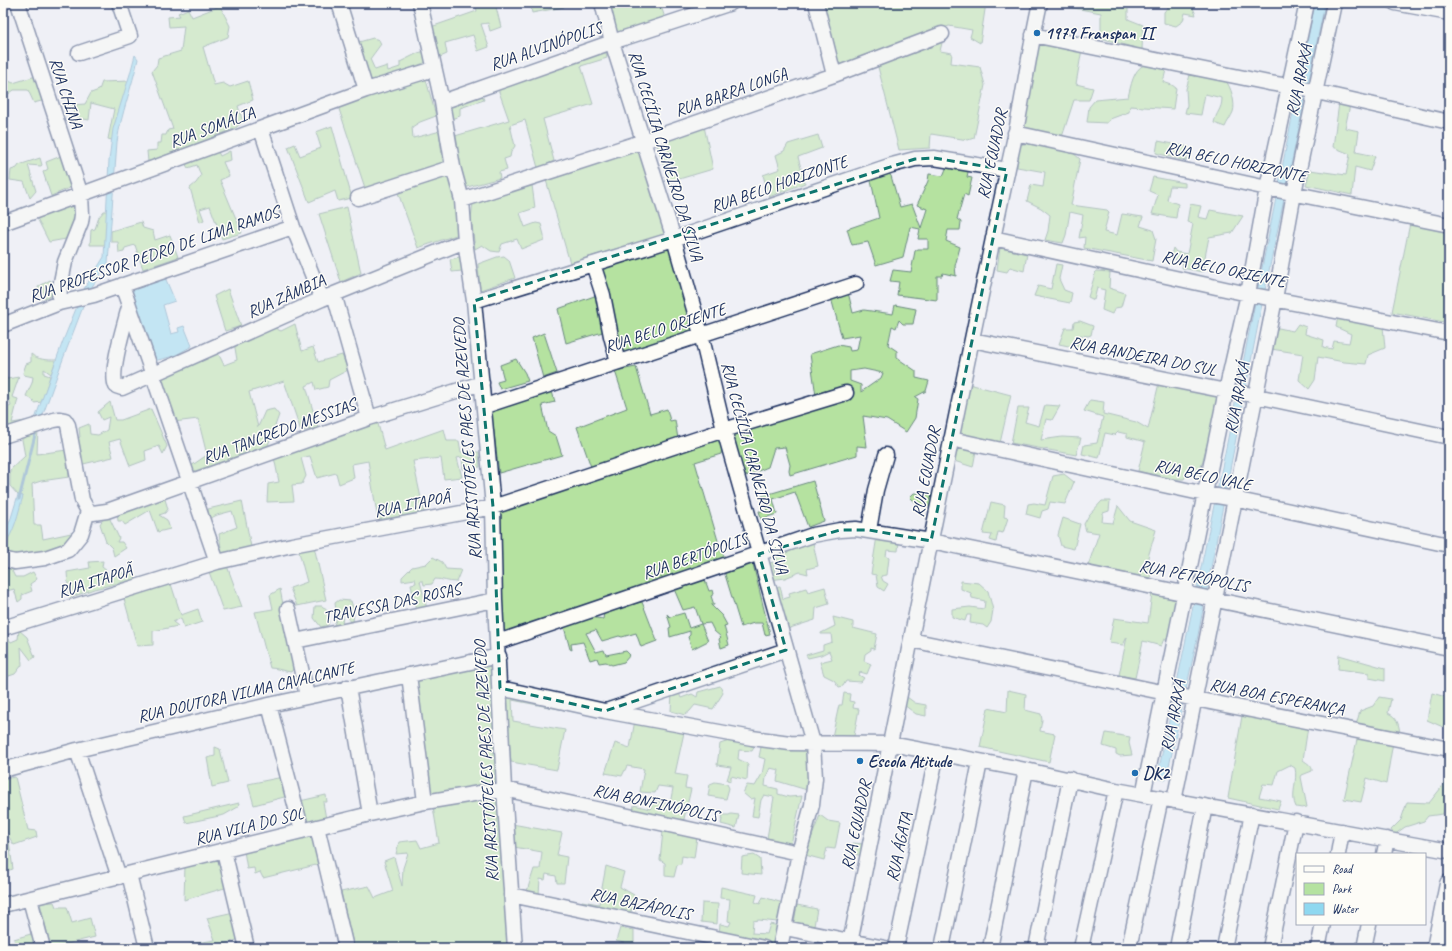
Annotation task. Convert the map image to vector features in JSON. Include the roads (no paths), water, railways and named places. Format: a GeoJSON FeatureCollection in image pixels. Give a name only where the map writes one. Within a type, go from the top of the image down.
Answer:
{"type":"FeatureCollection","features":[{"type":"Feature","properties":{"kind":"main road"},"geometry":{"type":"LineString","coordinates":[[1436,948],[1449,884]]}},
{"type":"Feature","properties":{"kind":"street","name":"RUA CHINA"},"geometry":{"type":"LineString","coordinates":[[18,3],[81,195],[81,222],[65,262],[60,287],[65,302]]}},
{"type":"Feature","properties":{"kind":"street"},"geometry":{"type":"LineString","coordinates":[[79,53],[130,36],[119,3]]}},
{"type":"Feature","properties":{"kind":"street"},"geometry":{"type":"LineString","coordinates":[[339,3],[366,90]]}},
{"type":"Feature","properties":{"kind":"street","name":"RUA ARISTÓTELES PAES DE AZEVEDO"},"geometry":{"type":"LineString","coordinates":[[420,3],[442,102],[453,167],[462,200],[465,241],[474,301],[494,507],[495,600],[504,789],[515,948]]}},
{"type":"Feature","properties":{"kind":"street","name":"RUA CECÍLIA CARNEIRO DA SILVA"},"geometry":{"type":"LineString","coordinates":[[602,3],[612,42],[674,239],[701,334],[724,430],[758,554],[813,743],[815,778],[812,805],[799,853],[780,948]]}},
{"type":"Feature","properties":{"kind":"street","name":"RUA ALVINÓPOLIS"},"geometry":{"type":"LineString","coordinates":[[442,102],[612,42],[731,3]]}},
{"type":"Feature","properties":{"kind":"street"},"geometry":{"type":"LineString","coordinates":[[816,3],[834,75]]}},
{"type":"Feature","properties":{"kind":"street","name":"RUA EQUADOR"},"geometry":{"type":"LineString","coordinates":[[850,945],[951,439],[1015,134],[1040,3]]}},
{"type":"Feature","properties":{"kind":"street","name":"RUA ARAXÁ"},"geometry":{"type":"LineString","coordinates":[[1143,795],[1168,692],[1189,594],[1228,391],[1251,294],[1307,3]]}},
{"type":"Feature","properties":{"kind":"street","name":"RUA ARAXÁ"},"geometry":{"type":"LineString","coordinates":[[1129,948],[1192,698],[1232,499],[1251,395],[1272,298],[1291,193],[1334,3]]}},
{"type":"Feature","properties":{"kind":"street"},"geometry":{"type":"LineString","coordinates":[[1395,3],[1449,13]]}},
{"type":"Feature","properties":{"kind":"street","name":"RUA BARRA LONGA"},"geometry":{"type":"LineString","coordinates":[[462,200],[644,141],[834,75],[942,34]]}},
{"type":"Feature","properties":{"kind":"street"},"geometry":{"type":"LineString","coordinates":[[1033,35],[1292,87],[1449,122]]}},
{"type":"Feature","properties":{"kind":"street","name":"RUA SOMÁLIA"},"geometry":{"type":"LineString","coordinates":[[3,223],[366,90],[434,69]]}},
{"type":"Feature","properties":{"kind":"street"},"geometry":{"type":"LineString","coordinates":[[261,129],[293,227],[328,297],[369,418]]}},
{"type":"Feature","properties":{"kind":"street","name":"RUA BELO HORIZONTE"},"geometry":{"type":"LineString","coordinates":[[1015,134],[1270,189],[1449,225]]}},
{"type":"Feature","properties":{"kind":"street","name":"RUA BELO HORIZONTE"},"geometry":{"type":"LineString","coordinates":[[474,301],[674,239],[892,165],[915,159],[934,158],[1007,170]]}},
{"type":"Feature","properties":{"kind":"street"},"geometry":{"type":"LineString","coordinates":[[358,198],[453,167]]}},
{"type":"Feature","properties":{"kind":"street","name":"RUA PROFESSOR PEDRO DE LIMA RAMOS"},"geometry":{"type":"LineString","coordinates":[[3,325],[65,302],[94,295],[293,227]]}},
{"type":"Feature","properties":{"kind":"street","name":"RUA BELO ORIENTE"},"geometry":{"type":"LineString","coordinates":[[993,238],[1251,294],[1449,332]]}},
{"type":"Feature","properties":{"kind":"street","name":"RUA ZÂMBIA"},"geometry":{"type":"LineString","coordinates":[[129,307],[114,377],[116,386],[122,388],[328,297],[465,241]]}},
{"type":"Feature","properties":{"kind":"street"},"geometry":{"type":"LineString","coordinates":[[593,264],[603,294],[611,336],[618,362]]}},
{"type":"Feature","properties":{"kind":"street","name":"RUA BELO ORIENTE"},"geometry":{"type":"LineString","coordinates":[[484,406],[856,284]]}},
{"type":"Feature","properties":{"kind":"street"},"geometry":{"type":"LineString","coordinates":[[122,285],[217,562]]}},
{"type":"Feature","properties":{"kind":"street","name":"RUA BANDEIRA DO SUL"},"geometry":{"type":"LineString","coordinates":[[972,340],[1449,436]]}},
{"type":"Feature","properties":{"kind":"street","name":"RUA TANCREDO MESSIAS"},"geometry":{"type":"LineString","coordinates":[[88,511],[93,513],[107,511],[369,418],[482,383]]}},
{"type":"Feature","properties":{"kind":"street","name":"RUA ITAPOÃ"},"geometry":{"type":"LineString","coordinates":[[3,628],[217,562],[292,545],[494,507],[724,430],[846,393]]}},
{"type":"Feature","properties":{"kind":"street"},"geometry":{"type":"LineString","coordinates":[[3,436],[44,422],[60,419],[65,420],[68,425],[82,500],[88,511],[81,534],[68,550],[45,558],[15,562],[3,559]]}},
{"type":"Feature","properties":{"kind":"street","name":"RUA BELO VALE"},"geometry":{"type":"LineString","coordinates":[[951,439],[1208,495],[1449,544]]}},
{"type":"Feature","properties":{"kind":"street"},"geometry":{"type":"LineString","coordinates":[[869,530],[876,490],[886,455]]}},
{"type":"Feature","properties":{"kind":"street","name":"RUA BERTÓPOLIS"},"geometry":{"type":"LineString","coordinates":[[498,649],[813,535],[840,530],[869,530],[931,541]]}},
{"type":"Feature","properties":{"kind":"street","name":"RUA PETRÓPOLIS"},"geometry":{"type":"LineString","coordinates":[[931,541],[1449,648]]}},
{"type":"Feature","properties":{"kind":"street","name":"TRAVESSA DAS ROSAS"},"geometry":{"type":"LineString","coordinates":[[296,641],[495,600]]}},
{"type":"Feature","properties":{"kind":"street"},"geometry":{"type":"LineString","coordinates":[[288,609],[307,696]]}},
{"type":"Feature","properties":{"kind":"street","name":"RUA BOA ESPERANÇA"},"geometry":{"type":"LineString","coordinates":[[911,640],[1449,749]]}},
{"type":"Feature","properties":{"kind":"street","name":"RUA DOUTORA VILMA CAVALCANTE"},"geometry":{"type":"LineString","coordinates":[[3,770],[77,750],[307,696],[409,675],[498,649]]}},
{"type":"Feature","properties":{"kind":"street"},"geometry":{"type":"LineString","coordinates":[[605,711],[786,650]]}},
{"type":"Feature","properties":{"kind":"street"},"geometry":{"type":"LineString","coordinates":[[409,675],[425,802]]}},
{"type":"Feature","properties":{"kind":"street"},"geometry":{"type":"LineString","coordinates":[[348,687],[370,814]]}},
{"type":"Feature","properties":{"kind":"street"},"geometry":{"type":"LineString","coordinates":[[500,688],[605,711],[752,738],[790,743],[891,744],[1026,770],[1116,790],[1449,850]]}},
{"type":"Feature","properties":{"kind":"street"},"geometry":{"type":"LineString","coordinates":[[269,705],[302,831]]}},
{"type":"Feature","properties":{"kind":"street"},"geometry":{"type":"LineString","coordinates":[[77,750],[124,876],[147,948]]}},
{"type":"Feature","properties":{"kind":"street","name":"RUA ÁGATA"},"geometry":{"type":"LineString","coordinates":[[896,948],[937,753]]}},
{"type":"Feature","properties":{"kind":"street"},"geometry":{"type":"LineString","coordinates":[[942,948],[980,762]]}},
{"type":"Feature","properties":{"kind":"street"},"geometry":{"type":"LineString","coordinates":[[990,948],[1026,770]]}},
{"type":"Feature","properties":{"kind":"street"},"geometry":{"type":"LineString","coordinates":[[1036,948],[1070,780]]}},
{"type":"Feature","properties":{"kind":"street","name":"RUA VILA DO SOL"},"geometry":{"type":"LineString","coordinates":[[3,906],[370,814],[425,802],[504,789]]}},
{"type":"Feature","properties":{"kind":"street","name":"RUA BONFINÓPOLIS"},"geometry":{"type":"LineString","coordinates":[[504,789],[799,853]]}},
{"type":"Feature","properties":{"kind":"street"},"geometry":{"type":"LineString","coordinates":[[1081,948],[1116,790]]}},
{"type":"Feature","properties":{"kind":"street"},"geometry":{"type":"LineString","coordinates":[[1177,948],[1206,806]]}},
{"type":"Feature","properties":{"kind":"street"},"geometry":{"type":"LineString","coordinates":[[1224,948],[1252,814]]}},
{"type":"Feature","properties":{"kind":"street"},"geometry":{"type":"LineString","coordinates":[[1270,948],[1296,822]]}},
{"type":"Feature","properties":{"kind":"street"},"geometry":{"type":"LineString","coordinates":[[317,827],[346,948]]}},
{"type":"Feature","properties":{"kind":"street"},"geometry":{"type":"LineString","coordinates":[[1338,853],[1342,831]]}},
{"type":"Feature","properties":{"kind":"street"},"geometry":{"type":"LineString","coordinates":[[1384,853],[1387,839]]}},
{"type":"Feature","properties":{"kind":"street"},"geometry":{"type":"LineString","coordinates":[[224,851],[247,948]]}},
{"type":"Feature","properties":{"kind":"street","name":"RUA BAZÁPOLIS"},"geometry":{"type":"LineString","coordinates":[[512,896],[764,948]]}},
{"type":"Feature","properties":{"kind":"street"},"geometry":{"type":"LineString","coordinates":[[30,899],[43,948]]}},
{"type":"Feature","properties":{"kind":"street"},"geometry":{"type":"LineString","coordinates":[[1318,948],[1323,925]]}},
{"type":"Feature","properties":{"kind":"street"},"geometry":{"type":"LineString","coordinates":[[1364,948],[1369,925]]}},
{"type":"Feature","properties":{"kind":"street"},"geometry":{"type":"LineString","coordinates":[[785,928],[850,945],[885,948]]}},
{"type":"Feature","properties":{"kind":"water"},"geometry":{"type":"Polygon","coordinates":[[[1315,3],[1325,3],[1261,309],[1198,635],[1166,780],[1157,778],[1225,453],[1315,3]]]}},
{"type":"Feature","properties":{"kind":"water"},"geometry":{"type":"Polygon","coordinates":[[[135,55],[138,59],[121,121],[117,142],[108,263],[89,291],[41,420],[35,419],[63,341],[84,289],[104,257],[109,160],[113,129],[135,55]]]}},
{"type":"Feature","properties":{"kind":"water"},"geometry":{"type":"Polygon","coordinates":[[[164,275],[175,301],[163,305],[171,334],[179,332],[178,328],[184,326],[192,346],[174,356],[154,361],[125,287],[164,275]]]}},
{"type":"Feature","properties":{"kind":"water"},"geometry":{"type":"Polygon","coordinates":[[[18,495],[23,496],[18,516],[7,541],[3,546],[3,536],[11,518],[18,495]]]}},
{"type":"Feature","properties":{"kind":"waterway"},"geometry":{"type":"LineString","coordinates":[[19,499],[36,431]]}},
{"type":"Feature","properties":{"kind":"place","name":"1979 Franspan II"},"geometry":{"type":"Point","coordinates":[1037,33]}},
{"type":"Feature","properties":{"kind":"place","name":"Escola Atitude"},"geometry":{"type":"Point","coordinates":[860,761]}},
{"type":"Feature","properties":{"kind":"place","name":"DK2"},"geometry":{"type":"Point","coordinates":[1135,773]}}]}
